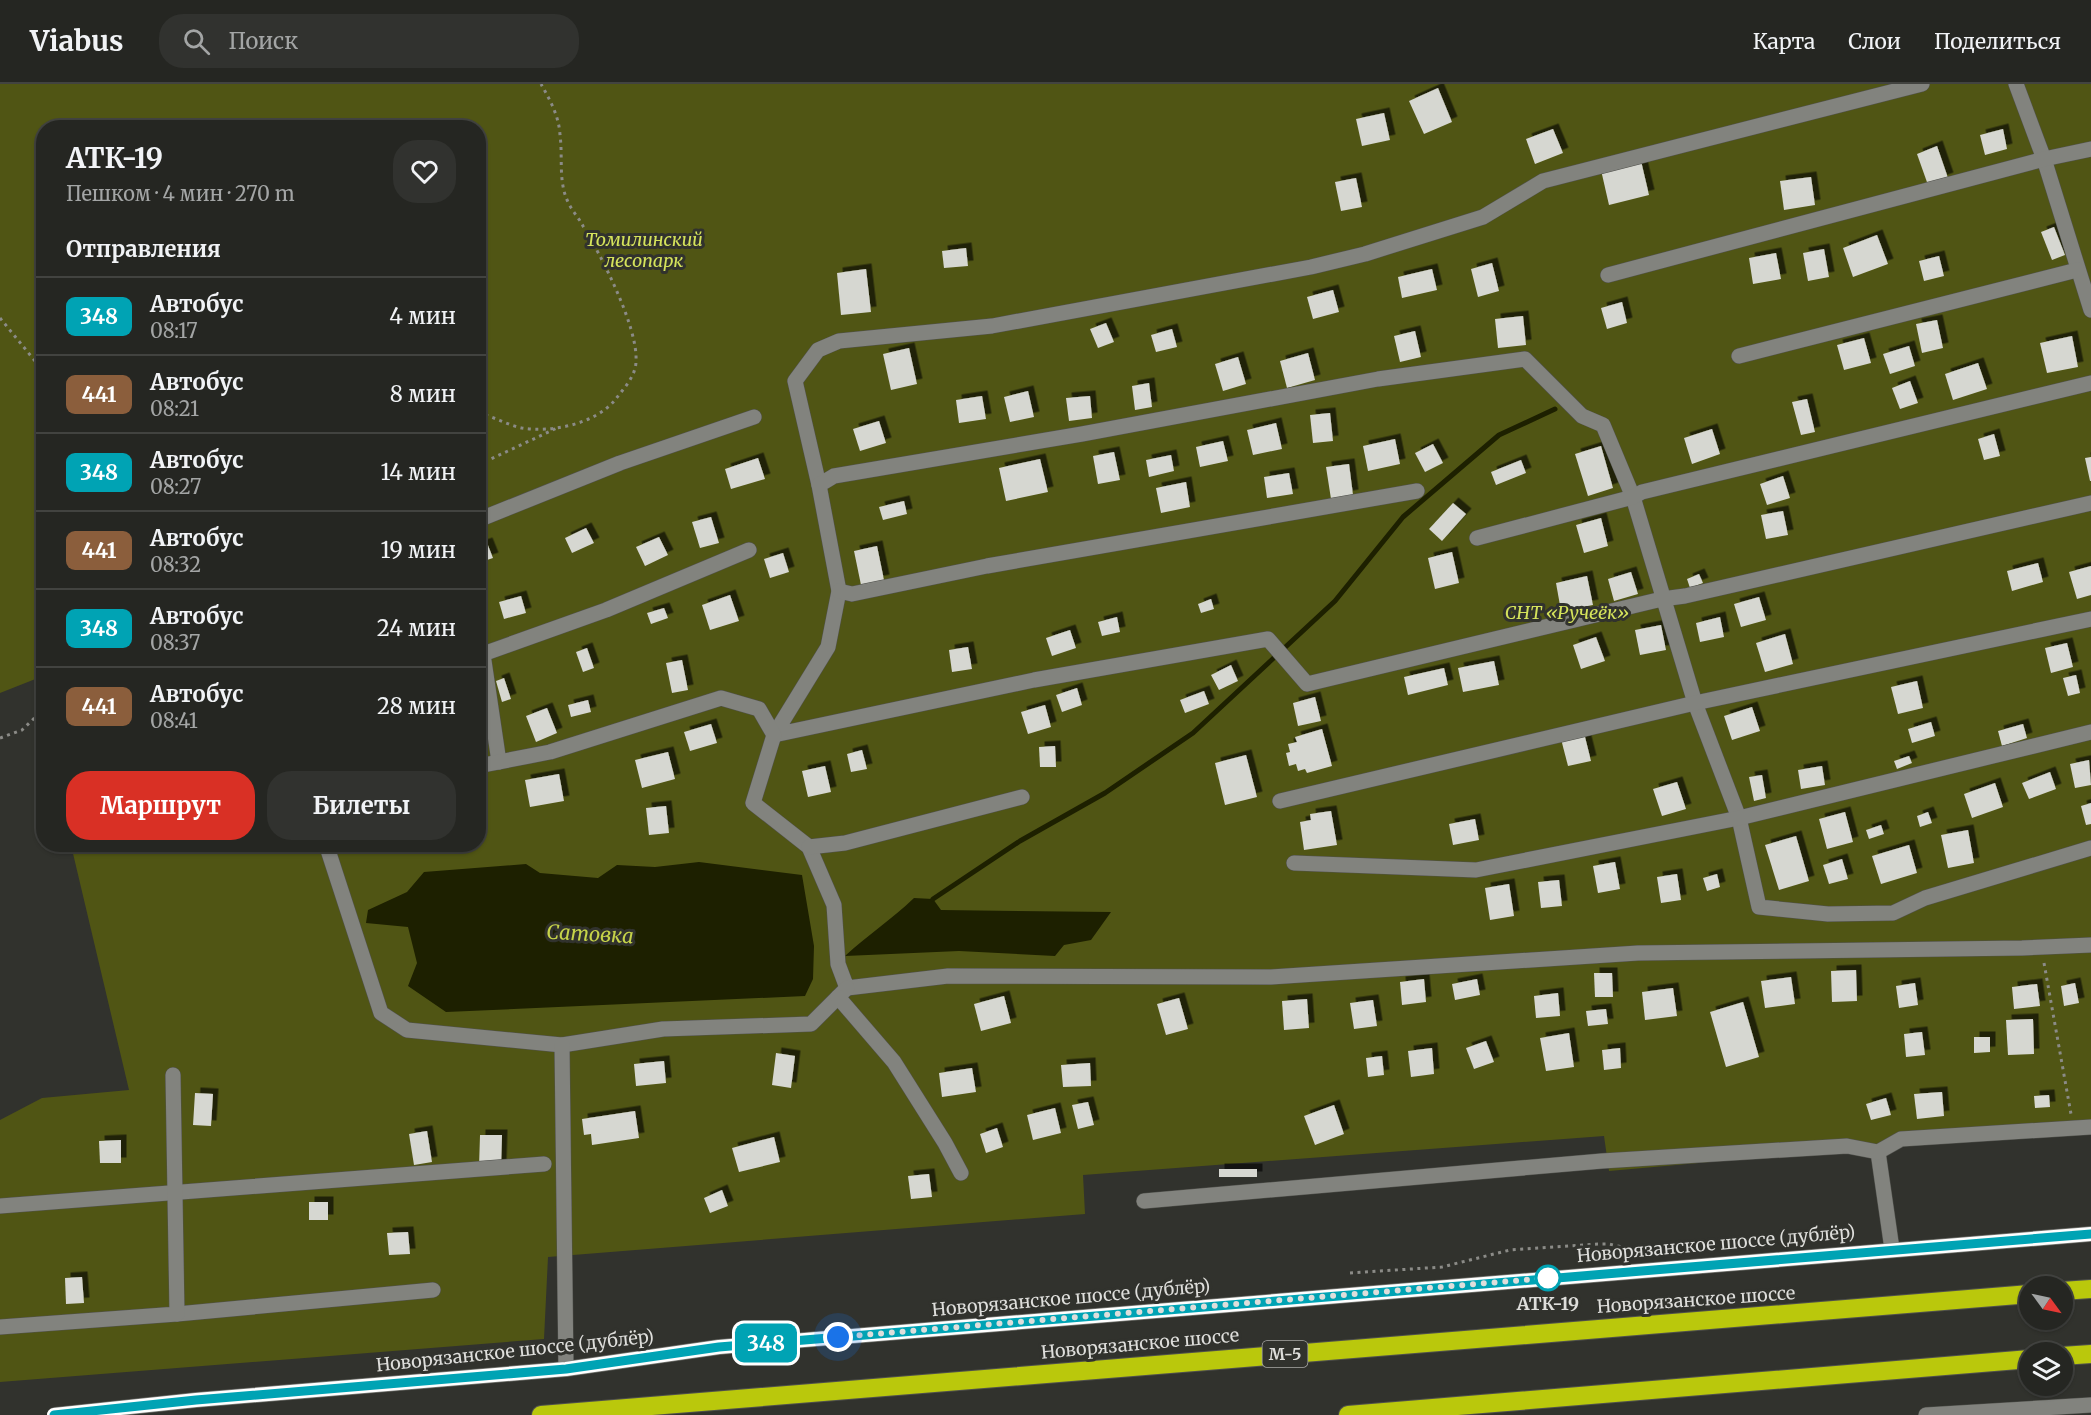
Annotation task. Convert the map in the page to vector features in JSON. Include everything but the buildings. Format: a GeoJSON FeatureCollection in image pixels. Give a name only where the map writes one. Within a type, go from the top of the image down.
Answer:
{"type":"FeatureCollection","features":[{"type":"Feature","properties":{"kind":"highway"},"geometry":{"type":"LineString","coordinates":[[2073,1290],[2091,1289]]}},
{"type":"Feature","properties":{"kind":"highway","name":"Новорязанское шоссе"},"geometry":{"type":"LineString","coordinates":[[541,1415],[2019,1295]]}},
{"type":"Feature","properties":{"kind":"highway"},"geometry":{"type":"LineString","coordinates":[[2073,1355],[2091,1354]]}},
{"type":"Feature","properties":{"kind":"highway"},"geometry":{"type":"LineString","coordinates":[[1348,1415],[2019,1360]]}},
{"type":"Feature","properties":{"kind":"street"},"geometry":{"type":"LineString","coordinates":[[961,1173],[945,1143],[894,1062],[843,993],[838,964],[834,904],[809,847],[753,803],[774,735],[828,647],[838,591],[819,485],[795,381],[818,350],[839,340],[992,326],[1311,267],[1365,254],[1483,217],[1543,181],[1922,84]]}},
{"type":"Feature","properties":{"kind":"street"},"geometry":{"type":"LineString","coordinates":[[2016,84],[2082,273],[2091,310]]}},
{"type":"Feature","properties":{"kind":"street"},"geometry":{"type":"LineString","coordinates":[[1608,275],[2044,159],[2091,149]]}},
{"type":"Feature","properties":{"kind":"street"},"geometry":{"type":"LineString","coordinates":[[1739,356],[2082,273]]}},
{"type":"Feature","properties":{"kind":"street"},"geometry":{"type":"LineString","coordinates":[[819,485],[834,476],[1082,434],[1378,379],[1525,359],[1582,416],[1603,425],[1633,497],[1695,703],[1739,818],[1759,907],[1828,914],[1893,913],[1925,898],[2091,848]]}},
{"type":"Feature","properties":{"kind":"street"},"geometry":{"type":"LineString","coordinates":[[1477,537],[1633,497],[1642,492],[2091,383]]}},
{"type":"Feature","properties":{"kind":"street"},"geometry":{"type":"LineString","coordinates":[[486,517],[620,464],[754,417]]}},
{"type":"Feature","properties":{"kind":"street"},"geometry":{"type":"LineString","coordinates":[[838,591],[852,594],[987,566],[1417,491]]}},
{"type":"Feature","properties":{"kind":"street"},"geometry":{"type":"LineString","coordinates":[[774,735],[1034,680],[1268,639],[1307,684],[1662,599],[2091,503]]}},
{"type":"Feature","properties":{"kind":"street"},"geometry":{"type":"LineString","coordinates":[[486,653],[606,610],[749,550]]}},
{"type":"Feature","properties":{"kind":"street"},"geometry":{"type":"LineString","coordinates":[[1280,801],[1695,703],[2091,619]]}},
{"type":"Feature","properties":{"kind":"street"},"geometry":{"type":"LineString","coordinates":[[486,676],[498,762]]}},
{"type":"Feature","properties":{"kind":"street"},"geometry":{"type":"LineString","coordinates":[[486,764],[550,752],[721,698],[759,709],[774,735]]}},
{"type":"Feature","properties":{"kind":"street"},"geometry":{"type":"LineString","coordinates":[[1294,863],[1476,870],[1739,818],[2091,732]]}},
{"type":"Feature","properties":{"kind":"street"},"geometry":{"type":"LineString","coordinates":[[809,847],[845,843],[1022,797]]}},
{"type":"Feature","properties":{"kind":"street"},"geometry":{"type":"LineString","coordinates":[[329,852],[381,1013],[407,1030],[562,1045],[663,1029],[811,1024],[843,993],[948,976],[1271,977],[1638,953],[2091,945]]}},
{"type":"Feature","properties":{"kind":"street"},"geometry":{"type":"LineString","coordinates":[[562,1045],[566,1369]]}},
{"type":"Feature","properties":{"kind":"street"},"geometry":{"type":"LineString","coordinates":[[173,1075],[177,1314]]}},
{"type":"Feature","properties":{"kind":"street"},"geometry":{"type":"LineString","coordinates":[[1144,1200],[1602,1161],[1847,1146],[1878,1152],[1901,1139],[2091,1127]]}},
{"type":"Feature","properties":{"kind":"street"},"geometry":{"type":"LineString","coordinates":[[1878,1152],[1892,1249]]}},
{"type":"Feature","properties":{"kind":"street"},"geometry":{"type":"LineString","coordinates":[[0,1206],[544,1164]]}},
{"type":"Feature","properties":{"kind":"street","name":"Новорязанское шоссе (дублёр)"},"geometry":{"type":"LineString","coordinates":[[55,1415],[196,1400],[566,1369],[719,1347],[2091,1234]]}},
{"type":"Feature","properties":{"kind":"street"},"geometry":{"type":"LineString","coordinates":[[0,1327],[177,1314],[434,1290]]}},
{"type":"Feature","properties":{"kind":"street"},"geometry":{"type":"LineString","coordinates":[[1926,1415],[2091,1404]]}},
{"type":"Feature","properties":{"kind":"path"},"geometry":{"type":"LineString","coordinates":[[486,416],[521,428],[543,429],[572,424],[596,415],[611,405],[632,377],[636,362],[631,331],[614,283],[568,202],[562,185],[560,134],[552,103],[541,84]]}},
{"type":"Feature","properties":{"kind":"path"},"geometry":{"type":"LineString","coordinates":[[0,318],[36,362]]}},
{"type":"Feature","properties":{"kind":"path"},"geometry":{"type":"LineString","coordinates":[[486,461],[561,426]]}},
{"type":"Feature","properties":{"kind":"path"},"geometry":{"type":"LineString","coordinates":[[0,738],[22,730],[36,717]]}},
{"type":"Feature","properties":{"kind":"path"},"geometry":{"type":"LineString","coordinates":[[2041,947],[2074,1128]]}},
{"type":"Feature","properties":{"kind":"path"},"geometry":{"type":"LineString","coordinates":[[1350,1274],[1442,1267],[1510,1250],[1598,1244],[1609,1244],[1658,1255]]}},
{"type":"Feature","properties":{"kind":"green space","name":"СНТ «Ручеёк»"},"geometry":{"type":"Polygon","coordinates":[[[0,84],[2091,84],[2091,1132],[1865,1148],[1609,1171],[1604,1136],[1083,1175],[1085,1214],[548,1257],[544,1339],[0,1382],[0,1120],[42,1098],[129,1090],[73,852],[486,852],[486,120],[36,120],[36,679],[0,693],[0,84]]]}},
{"type":"Feature","properties":{"kind":"water","name":"Сатовка"},"geometry":{"type":"Polygon","coordinates":[[[699,862],[802,875],[814,946],[813,979],[805,996],[446,1012],[408,986],[417,963],[408,927],[366,923],[368,910],[407,892],[424,872],[526,864],[540,873],[598,878],[617,865],[655,867],[699,862]]]}},
{"type":"Feature","properties":{"kind":"water"},"geometry":{"type":"Polygon","coordinates":[[[914,898],[933,899],[941,910],[1111,912],[1091,940],[1064,945],[1055,956],[959,951],[845,956],[914,898]]]}},
{"type":"Feature","properties":{"kind":"waterway"},"geometry":{"type":"LineString","coordinates":[[933,899],[1020,841],[1105,793],[1193,733],[1335,601],[1403,517],[1499,435],[1555,409]]}},
{"type":"Feature","properties":{"kind":"bus line","name":"348"},"geometry":{"type":"LineString","coordinates":[[54,1415],[196,1400],[566,1369],[719,1347],[2091,1234]]}},
{"type":"Feature","properties":{"kind":"place","name":"АТК-19"},"geometry":{"type":"Point","coordinates":[1548,1278]}},
{"type":"Feature","properties":{"kind":"route"},"geometry":{"type":"LineString","coordinates":[[838,1337],[1548,1278]]}},
{"type":"Feature","properties":{"kind":"park label","name":"Томилинский лесопарк"},"geometry":{"type":"Point","coordinates":[644,250]}}]}
